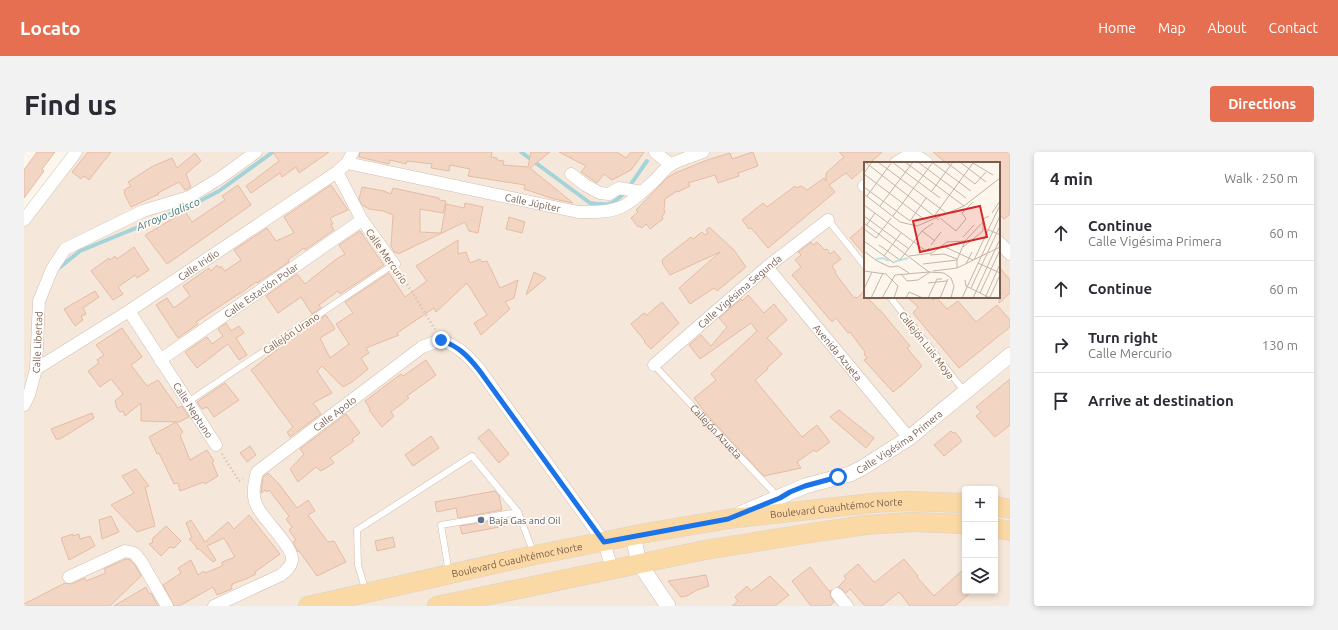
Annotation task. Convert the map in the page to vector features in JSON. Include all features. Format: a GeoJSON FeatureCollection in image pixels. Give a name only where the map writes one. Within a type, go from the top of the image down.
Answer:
{"type":"FeatureCollection","features":[{"type":"Feature","properties":{"kind":"main road","name":"Boulevard Cuauhtémoc Norte"},"geometry":{"type":"LineString","coordinates":[[308,606],[535,555],[728,519],[872,503],[906,501],[962,503]]}},
{"type":"Feature","properties":{"kind":"main road"},"geometry":{"type":"LineString","coordinates":[[998,507],[1010,509]]}},
{"type":"Feature","properties":{"kind":"main road","name":"Boulevard Cuauhtémoc Norte"},"geometry":{"type":"LineString","coordinates":[[437,606],[705,550],[866,525],[912,522],[962,524]]}},
{"type":"Feature","properties":{"kind":"main road"},"geometry":{"type":"LineString","coordinates":[[998,529],[1010,531]]}},
{"type":"Feature","properties":{"kind":"street"},"geometry":{"type":"LineString","coordinates":[[24,220],[76,152]]}},
{"type":"Feature","properties":{"kind":"street","name":"Calle Libertad"},"geometry":{"type":"LineString","coordinates":[[24,405],[29,395],[36,369],[39,301],[52,269],[65,248],[143,212],[189,197],[220,178],[256,152]]}},
{"type":"Feature","properties":{"kind":"street","name":"Calle Iridio"},"geometry":{"type":"LineString","coordinates":[[36,369],[129,311],[337,172],[347,163],[353,152]]}},
{"type":"Feature","properties":{"kind":"street"},"geometry":{"type":"LineString","coordinates":[[655,152],[671,165]]}},
{"type":"Feature","properties":{"kind":"street","name":"Calle Júpiter"},"geometry":{"type":"LineString","coordinates":[[347,163],[578,212],[608,212],[628,204],[638,191],[671,165],[704,152]]}},
{"type":"Feature","properties":{"kind":"street"},"geometry":{"type":"LineString","coordinates":[[897,162],[910,153],[920,155],[926,162]]}},
{"type":"Feature","properties":{"kind":"street","name":"Calle Mercurio"},"geometry":{"type":"LineString","coordinates":[[337,172],[362,220],[394,264]]}},
{"type":"Feature","properties":{"kind":"street"},"geometry":{"type":"LineString","coordinates":[[571,174],[584,185],[600,193],[609,194],[619,188],[638,191]]}},
{"type":"Feature","properties":{"kind":"street","name":"Calle Estación Polar"},"geometry":{"type":"LineString","coordinates":[[160,360],[362,220]]}},
{"type":"Feature","properties":{"kind":"street","name":"Calle Vigésima Segunda"},"geometry":{"type":"LineString","coordinates":[[654,365],[767,268],[828,220]]}},
{"type":"Feature","properties":{"kind":"street"},"geometry":{"type":"LineString","coordinates":[[1000,243],[1010,254]]}},
{"type":"Feature","properties":{"kind":"street","name":"Avenida Azueta"},"geometry":{"type":"LineString","coordinates":[[767,268],[909,438]]}},
{"type":"Feature","properties":{"kind":"street","name":"Calle Neptuno"},"geometry":{"type":"LineString","coordinates":[[129,311],[216,445]]}},
{"type":"Feature","properties":{"kind":"street"},"geometry":{"type":"LineString","coordinates":[[441,340],[460,348],[475,364],[604,542],[612,569]]}},
{"type":"Feature","properties":{"kind":"street","name":"Calle Apolo"},"geometry":{"type":"LineString","coordinates":[[249,481],[268,462],[422,346],[441,340]]}},
{"type":"Feature","properties":{"kind":"street","name":"Calle Vigésima Primera"},"geometry":{"type":"LineString","coordinates":[[728,519],[805,486],[850,474],[862,468],[909,438],[1010,355]]}},
{"type":"Feature","properties":{"kind":"street"},"geometry":{"type":"LineString","coordinates":[[214,606],[281,575],[288,569],[292,560],[290,551],[257,508],[249,481]]}},
{"type":"Feature","properties":{"kind":"street"},"geometry":{"type":"LineString","coordinates":[[634,536],[639,564],[668,606]]}},
{"type":"Feature","properties":{"kind":"street"},"geometry":{"type":"LineString","coordinates":[[69,577],[125,550],[134,553],[141,561],[167,606]]}},
{"type":"Feature","properties":{"kind":"street"},"geometry":{"type":"LineString","coordinates":[[837,594],[847,606]]}},
{"type":"Feature","properties":{"kind":"lane"},"geometry":{"type":"LineString","coordinates":[[828,220],[864,265]]}},
{"type":"Feature","properties":{"kind":"lane","name":"Callejón Urano"},"geometry":{"type":"LineString","coordinates":[[188,402],[394,264]]}},
{"type":"Feature","properties":{"kind":"lane","name":"Callejón Luis Moya"},"geometry":{"type":"LineString","coordinates":[[891,298],[965,392]]}},
{"type":"Feature","properties":{"kind":"lane","name":"Callejón Azueta"},"geometry":{"type":"LineString","coordinates":[[654,365],[780,498]]}},
{"type":"Feature","properties":{"kind":"lane"},"geometry":{"type":"LineString","coordinates":[[366,593],[358,565],[357,530],[472,456],[518,512],[535,555]]}},
{"type":"Feature","properties":{"kind":"lane"},"geometry":{"type":"LineString","coordinates":[[449,574],[441,525],[518,512]]}},
{"type":"Feature","properties":{"kind":"path","name":"Calle Mercurio"},"geometry":{"type":"LineString","coordinates":[[394,264],[441,340]]}},
{"type":"Feature","properties":{"kind":"path","name":"Calle Neptuno"},"geometry":{"type":"LineString","coordinates":[[216,445],[239,481],[249,481]]}},
{"type":"Feature","properties":{"kind":"shaded area"},"geometry":{"type":"Polygon","coordinates":[[[74,152],[1010,152],[1010,606],[24,606],[24,215],[74,152]]]}},
{"type":"Feature","properties":{"kind":"building"},"geometry":{"type":"Polygon","coordinates":[[[37,152],[55,152],[42,169],[44,171],[24,198],[24,170],[37,152]]]}},
{"type":"Feature","properties":{"kind":"building"},"geometry":{"type":"Polygon","coordinates":[[[88,152],[111,152],[89,180],[84,176],[81,179],[72,172],[88,152]]]}},
{"type":"Feature","properties":{"kind":"building"},"geometry":{"type":"Polygon","coordinates":[[[273,152],[329,152],[299,173],[296,167],[282,177],[280,173],[251,193],[246,186],[279,161],[273,152]]]}},
{"type":"Feature","properties":{"kind":"building"},"geometry":{"type":"Polygon","coordinates":[[[360,152],[492,152],[491,157],[504,161],[503,165],[528,167],[531,152],[550,152],[530,168],[573,203],[554,199],[524,189],[525,185],[468,176],[470,169],[450,165],[449,171],[431,168],[432,164],[407,161],[406,164],[390,160],[389,164],[359,157],[360,152]]]}},
{"type":"Feature","properties":{"kind":"building"},"geometry":{"type":"Polygon","coordinates":[[[559,152],[617,152],[626,158],[631,152],[644,152],[631,170],[612,180],[604,174],[597,183],[581,172],[586,166],[559,152]]]}},
{"type":"Feature","properties":{"kind":"building"},"geometry":{"type":"Polygon","coordinates":[[[753,152],[758,166],[738,173],[739,176],[718,183],[715,175],[688,183],[690,186],[678,192],[677,191],[665,199],[665,212],[662,217],[663,219],[650,229],[646,224],[642,228],[639,226],[638,227],[631,218],[638,212],[636,210],[667,178],[675,173],[707,160],[730,153],[732,159],[753,152]]]}},
{"type":"Feature","properties":{"kind":"building"},"geometry":{"type":"Polygon","coordinates":[[[839,152],[882,152],[871,162],[864,162],[864,168],[852,179],[846,173],[829,185],[835,192],[768,248],[742,220],[763,203],[767,207],[795,186],[796,188],[801,186],[807,190],[824,178],[826,181],[826,173],[844,157],[839,152]]]}},
{"type":"Feature","properties":{"kind":"building"},"geometry":{"type":"Polygon","coordinates":[[[933,152],[1010,152],[1010,214],[1004,219],[1000,215],[1000,162],[945,162],[933,152]]]}},
{"type":"Feature","properties":{"kind":"building"},"geometry":{"type":"Polygon","coordinates":[[[195,153],[201,161],[186,174],[191,187],[185,190],[179,182],[158,193],[159,194],[131,207],[124,193],[124,190],[131,186],[128,182],[153,166],[172,158],[177,168],[195,153]]]}},
{"type":"Feature","properties":{"kind":"building"},"geometry":{"type":"Polygon","coordinates":[[[238,185],[251,205],[167,264],[145,235],[175,217],[175,215],[185,211],[192,222],[225,200],[222,196],[238,185]]]}},
{"type":"Feature","properties":{"kind":"building"},"geometry":{"type":"Polygon","coordinates":[[[331,185],[348,210],[330,218],[333,224],[331,225],[334,230],[305,250],[304,248],[288,260],[289,262],[196,322],[198,324],[178,338],[156,305],[167,298],[174,308],[190,296],[183,286],[209,268],[211,271],[217,265],[219,268],[221,266],[225,271],[241,260],[234,250],[267,228],[276,241],[294,233],[284,217],[331,185]]]}},
{"type":"Feature","properties":{"kind":"building"},"geometry":{"type":"Polygon","coordinates":[[[362,187],[384,191],[391,194],[393,188],[439,198],[439,200],[446,201],[443,213],[420,209],[420,232],[441,233],[446,204],[464,208],[465,203],[483,207],[478,233],[469,231],[465,222],[398,254],[397,252],[395,253],[391,246],[393,215],[383,211],[369,209],[362,205],[359,199],[362,187]]]}},
{"type":"Feature","properties":{"kind":"building"},"geometry":{"type":"Polygon","coordinates":[[[509,217],[525,222],[522,233],[506,229],[509,217]]]}},
{"type":"Feature","properties":{"kind":"building"},"geometry":{"type":"Polygon","coordinates":[[[864,226],[864,254],[850,238],[864,226]]]}},
{"type":"Feature","properties":{"kind":"building"},"geometry":{"type":"Polygon","coordinates":[[[709,227],[734,250],[746,267],[717,291],[714,288],[690,304],[679,288],[720,252],[670,275],[662,261],[691,237],[693,239],[702,232],[705,235],[708,233],[706,230],[709,227]]]}},
{"type":"Feature","properties":{"kind":"building"},"geometry":{"type":"Polygon","coordinates":[[[360,231],[384,265],[340,294],[338,291],[319,305],[321,308],[312,314],[301,297],[278,313],[266,296],[297,274],[305,284],[345,254],[339,245],[360,231]]]}},
{"type":"Feature","properties":{"kind":"building"},"geometry":{"type":"Polygon","coordinates":[[[458,240],[458,254],[466,252],[470,263],[480,259],[482,262],[487,261],[500,288],[518,280],[514,298],[505,302],[510,309],[481,335],[474,323],[487,315],[467,283],[436,312],[434,308],[397,333],[399,335],[366,348],[369,353],[361,358],[368,369],[352,382],[343,387],[322,366],[317,371],[332,393],[313,403],[321,414],[290,437],[287,432],[293,427],[251,370],[293,337],[326,315],[335,329],[320,338],[330,358],[349,344],[336,324],[353,313],[345,302],[389,273],[405,297],[427,281],[416,266],[458,240]]]}},
{"type":"Feature","properties":{"kind":"building"},"geometry":{"type":"Polygon","coordinates":[[[811,242],[813,245],[817,242],[825,250],[827,249],[830,254],[834,251],[841,259],[832,266],[836,272],[835,273],[854,298],[857,298],[863,292],[864,298],[868,298],[880,310],[910,346],[907,348],[922,366],[893,392],[864,360],[867,358],[864,354],[865,352],[850,332],[848,333],[836,318],[832,322],[792,275],[801,267],[795,260],[801,255],[798,252],[811,242]]]}},
{"type":"Feature","properties":{"kind":"building"},"geometry":{"type":"Polygon","coordinates":[[[134,247],[149,270],[137,278],[135,275],[118,287],[123,294],[113,300],[91,271],[109,258],[110,260],[115,256],[117,259],[134,247]]]}},
{"type":"Feature","properties":{"kind":"building"},"geometry":{"type":"Polygon","coordinates":[[[1000,268],[1010,280],[1010,293],[999,303],[1000,268]]]}},
{"type":"Feature","properties":{"kind":"building"},"geometry":{"type":"Polygon","coordinates":[[[534,272],[546,278],[526,295],[534,272]]]}},
{"type":"Feature","properties":{"kind":"building"},"geometry":{"type":"Polygon","coordinates":[[[95,291],[99,297],[83,308],[86,314],[81,316],[83,320],[75,326],[64,309],[95,291]]]}},
{"type":"Feature","properties":{"kind":"building"},"geometry":{"type":"Polygon","coordinates":[[[748,295],[764,313],[774,304],[787,320],[767,338],[782,354],[755,380],[802,437],[817,425],[830,442],[816,452],[814,450],[797,462],[801,468],[764,476],[708,416],[694,398],[716,380],[711,374],[757,331],[751,323],[700,359],[689,345],[701,335],[711,346],[727,327],[719,318],[741,299],[742,301],[748,295]]]}},
{"type":"Feature","properties":{"kind":"building"},"geometry":{"type":"Polygon","coordinates":[[[908,298],[931,298],[933,300],[937,298],[947,309],[958,301],[976,322],[997,305],[1010,320],[1010,327],[959,368],[913,313],[918,307],[908,298]]]}},
{"type":"Feature","properties":{"kind":"building"},"geometry":{"type":"Polygon","coordinates":[[[662,302],[679,323],[651,349],[631,324],[644,313],[647,315],[662,302]]]}},
{"type":"Feature","properties":{"kind":"building"},"geometry":{"type":"Polygon","coordinates":[[[226,323],[231,331],[239,326],[244,333],[236,338],[247,355],[239,360],[228,344],[197,368],[185,352],[207,337],[212,344],[223,336],[218,329],[226,323]]]}},
{"type":"Feature","properties":{"kind":"building"},"geometry":{"type":"Polygon","coordinates":[[[122,328],[142,357],[131,365],[147,386],[158,380],[178,408],[182,406],[189,417],[179,422],[141,421],[141,403],[125,416],[123,411],[120,412],[117,408],[115,401],[123,394],[111,379],[100,387],[88,371],[99,363],[97,360],[104,355],[96,345],[122,328]]]}},
{"type":"Feature","properties":{"kind":"building"},"geometry":{"type":"Polygon","coordinates":[[[426,360],[436,375],[407,396],[409,398],[391,412],[394,416],[382,427],[369,410],[370,409],[365,401],[401,374],[403,376],[426,360]]]}},
{"type":"Feature","properties":{"kind":"building"},"geometry":{"type":"Polygon","coordinates":[[[1010,379],[1010,425],[995,437],[976,416],[981,412],[976,407],[1010,379]]]}},
{"type":"Feature","properties":{"kind":"building"},"geometry":{"type":"Polygon","coordinates":[[[225,383],[239,400],[214,417],[207,407],[202,409],[197,402],[225,383]]]}},
{"type":"Feature","properties":{"kind":"building"},"geometry":{"type":"Polygon","coordinates":[[[839,410],[874,438],[866,448],[830,417],[839,410]]]}},
{"type":"Feature","properties":{"kind":"building"},"geometry":{"type":"Polygon","coordinates":[[[92,413],[94,418],[60,439],[56,439],[51,429],[92,413]]]}},
{"type":"Feature","properties":{"kind":"building"},"geometry":{"type":"Polygon","coordinates":[[[346,414],[360,433],[352,439],[354,441],[330,458],[334,463],[321,471],[316,467],[298,482],[290,469],[304,454],[300,449],[346,414]]]}},
{"type":"Feature","properties":{"kind":"building"},"geometry":{"type":"Polygon","coordinates":[[[176,422],[183,432],[180,435],[190,460],[207,450],[214,461],[212,462],[218,476],[205,484],[204,482],[180,491],[178,483],[174,484],[159,453],[157,454],[149,437],[176,422]]]}},
{"type":"Feature","properties":{"kind":"building"},"geometry":{"type":"Polygon","coordinates":[[[489,429],[509,454],[499,463],[478,438],[489,429]]]}},
{"type":"Feature","properties":{"kind":"building"},"geometry":{"type":"Polygon","coordinates":[[[951,431],[953,433],[955,432],[962,441],[944,456],[934,445],[951,431]]]}},
{"type":"Feature","properties":{"kind":"building"},"geometry":{"type":"Polygon","coordinates":[[[431,436],[439,448],[413,466],[405,455],[431,436]]]}},
{"type":"Feature","properties":{"kind":"building"},"geometry":{"type":"Polygon","coordinates":[[[250,446],[256,455],[247,462],[240,453],[250,446]]]}},
{"type":"Feature","properties":{"kind":"building"},"geometry":{"type":"Polygon","coordinates":[[[136,469],[149,486],[145,487],[155,526],[137,532],[111,505],[134,493],[122,476],[136,469]]]}},
{"type":"Feature","properties":{"kind":"building"},"geometry":{"type":"Polygon","coordinates":[[[268,473],[279,484],[297,508],[308,500],[315,511],[308,515],[328,542],[334,541],[346,562],[317,576],[299,551],[298,552],[293,542],[296,540],[289,530],[292,527],[286,519],[289,516],[269,490],[267,492],[265,490],[261,493],[263,477],[268,473]]]}},
{"type":"Feature","properties":{"kind":"building"},"geometry":{"type":"Polygon","coordinates":[[[495,491],[499,496],[502,510],[458,518],[456,508],[437,512],[435,502],[495,491]]]}},
{"type":"Feature","properties":{"kind":"building"},"geometry":{"type":"Polygon","coordinates":[[[249,515],[280,554],[255,572],[256,574],[232,584],[232,589],[217,595],[213,587],[179,606],[174,606],[163,585],[181,573],[178,568],[191,560],[198,575],[204,571],[205,573],[222,566],[222,562],[235,557],[224,538],[207,546],[216,560],[213,562],[199,549],[197,549],[189,539],[192,538],[186,523],[191,520],[205,542],[228,522],[234,529],[249,515]]]}},
{"type":"Feature","properties":{"kind":"building"},"geometry":{"type":"Polygon","coordinates":[[[111,516],[119,532],[102,539],[99,520],[111,516]]]}},
{"type":"Feature","properties":{"kind":"building"},"geometry":{"type":"Polygon","coordinates":[[[504,519],[505,526],[462,534],[460,526],[504,519]]]}},
{"type":"Feature","properties":{"kind":"building"},"geometry":{"type":"Polygon","coordinates":[[[166,526],[181,541],[174,548],[170,547],[161,556],[149,544],[153,542],[152,539],[166,526]]]}},
{"type":"Feature","properties":{"kind":"building"},"geometry":{"type":"Polygon","coordinates":[[[73,534],[73,536],[79,534],[80,539],[90,536],[95,546],[69,560],[61,538],[73,534]]]}},
{"type":"Feature","properties":{"kind":"building"},"geometry":{"type":"Polygon","coordinates":[[[393,537],[395,547],[377,551],[375,541],[393,537]]]}},
{"type":"Feature","properties":{"kind":"building"},"geometry":{"type":"Polygon","coordinates":[[[126,559],[130,560],[135,565],[141,576],[110,606],[24,606],[24,604],[65,583],[72,584],[85,578],[86,581],[106,573],[104,569],[126,559]]]}},
{"type":"Feature","properties":{"kind":"building"},"geometry":{"type":"Polygon","coordinates":[[[904,559],[918,576],[917,577],[934,596],[962,571],[962,594],[969,594],[955,606],[910,606],[899,592],[882,606],[865,606],[850,589],[846,593],[838,587],[846,579],[844,576],[858,564],[875,582],[904,559]]]}},
{"type":"Feature","properties":{"kind":"building"},"geometry":{"type":"Polygon","coordinates":[[[810,567],[829,591],[831,590],[830,596],[834,602],[830,606],[811,606],[792,581],[810,567]]]}},
{"type":"Feature","properties":{"kind":"building"},"geometry":{"type":"Polygon","coordinates":[[[706,575],[709,586],[697,590],[687,596],[681,597],[668,581],[706,575]]]}},
{"type":"Feature","properties":{"kind":"building"},"geometry":{"type":"Polygon","coordinates":[[[770,576],[789,595],[775,606],[732,606],[738,601],[735,597],[747,586],[751,591],[770,576]]]}},
{"type":"Feature","properties":{"kind":"building"},"geometry":{"type":"Polygon","coordinates":[[[146,587],[149,594],[151,593],[158,606],[114,606],[146,587]]]}},
{"type":"Feature","properties":{"kind":"waterway","name":"Arroyo Jalisco"},"geometry":{"type":"LineString","coordinates":[[59,268],[80,251],[192,205],[219,191],[273,152]]}},
{"type":"Feature","properties":{"kind":"waterway","name":"Arroyo Jalisco"},"geometry":{"type":"LineString","coordinates":[[521,152],[590,203],[599,204],[609,204],[620,197],[630,186],[647,161]]}},
{"type":"Feature","properties":{"kind":"place","name":"Baja Gas and Oil"},"geometry":{"type":"Point","coordinates":[481,520]}},
{"type":"Feature","properties":{"kind":"route"},"geometry":{"type":"LineString","coordinates":[[441,340],[460,348],[467,354],[604,542],[728,519],[805,486],[838,477]]}}]}
